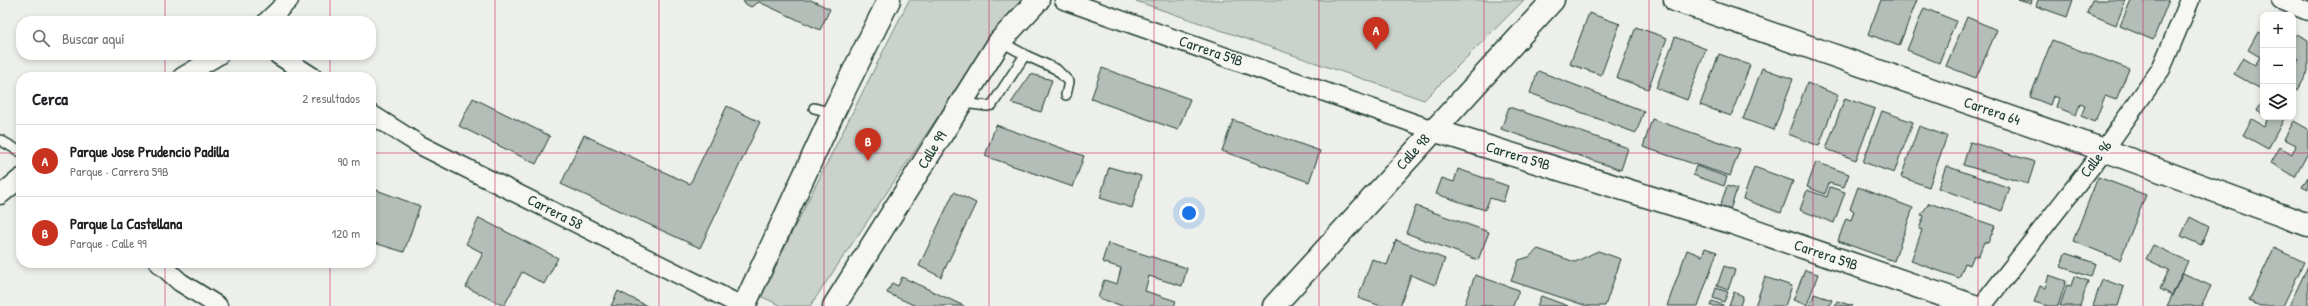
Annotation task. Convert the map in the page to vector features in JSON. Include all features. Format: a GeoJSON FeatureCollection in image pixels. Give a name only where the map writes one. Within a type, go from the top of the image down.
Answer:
{"type":"FeatureCollection","features":[{"type":"Feature","properties":{"kind":"street"},"geometry":{"type":"LineString","coordinates":[[272,16],[289,0]]}},
{"type":"Feature","properties":{"kind":"street"},"geometry":{"type":"LineString","coordinates":[[743,306],[823,111],[889,0]]}},
{"type":"Feature","properties":{"kind":"street","name":"Calle 99"},"geometry":{"type":"LineString","coordinates":[[834,306],[1000,41],[1038,0]]}},
{"type":"Feature","properties":{"kind":"street","name":"Carrera 59B"},"geometry":{"type":"LineString","coordinates":[[1064,0],[1433,130],[1733,223],[1974,306]]}},
{"type":"Feature","properties":{"kind":"street","name":"Calle 98"},"geometry":{"type":"LineString","coordinates":[[1275,306],[1433,130],[1554,0]]}},
{"type":"Feature","properties":{"kind":"street","name":"Carrera 64"},"geometry":{"type":"LineString","coordinates":[[1675,0],[2104,150],[2308,225]]}},
{"type":"Feature","properties":{"kind":"street","name":"Calle 96"},"geometry":{"type":"LineString","coordinates":[[1982,306],[2104,150],[2161,69],[2190,0]]}},
{"type":"Feature","properties":{"kind":"street"},"geometry":{"type":"LineString","coordinates":[[2280,0],[2308,11]]}},
{"type":"Feature","properties":{"kind":"street"},"geometry":{"type":"LineString","coordinates":[[190,72],[211,60]]}},
{"type":"Feature","properties":{"kind":"street"},"geometry":{"type":"LineString","coordinates":[[286,60],[305,72]]}},
{"type":"Feature","properties":{"kind":"street","name":"Carrera 58"},"geometry":{"type":"LineString","coordinates":[[376,117],[420,145],[743,306]]}},
{"type":"Feature","properties":{"kind":"street"},"geometry":{"type":"LineString","coordinates":[[0,195],[16,183]]}},
{"type":"Feature","properties":{"kind":"street"},"geometry":{"type":"LineString","coordinates":[[165,268],[180,282],[218,306]]}},
{"type":"Feature","properties":{"kind":"lane"},"geometry":{"type":"LineString","coordinates":[[1000,41],[1025,55],[1056,69],[1067,79],[1069,85],[1066,95]]}},
{"type":"Feature","properties":{"kind":"lane"},"geometry":{"type":"LineString","coordinates":[[961,103],[987,106],[992,105],[1025,55]]}},
{"type":"Feature","properties":{"kind":"lane"},"geometry":{"type":"LineString","coordinates":[[0,140],[16,149]]}},
{"type":"Feature","properties":{"kind":"shaded area"},"geometry":{"type":"Polygon","coordinates":[[[909,0],[1025,0],[1000,25],[810,306],[782,306],[760,296],[909,0]]]}},
{"type":"Feature","properties":{"kind":"shaded area"},"geometry":{"type":"Polygon","coordinates":[[[1133,0],[1524,0],[1424,100],[1133,0]]]}},
{"type":"Feature","properties":{"kind":"building"},"geometry":{"type":"Polygon","coordinates":[[[743,0],[811,0],[830,9],[820,30],[759,2],[751,7],[744,3],[743,0]]]}},
{"type":"Feature","properties":{"kind":"building"},"geometry":{"type":"Polygon","coordinates":[[[1881,0],[1917,0],[1899,46],[1868,34],[1881,0]]]}},
{"type":"Feature","properties":{"kind":"building"},"geometry":{"type":"Polygon","coordinates":[[[2018,0],[2032,0],[2031,4],[2018,0]]]}},
{"type":"Feature","properties":{"kind":"building"},"geometry":{"type":"Polygon","coordinates":[[[2038,0],[2073,0],[2067,17],[2036,6],[2038,0]]]}},
{"type":"Feature","properties":{"kind":"building"},"geometry":{"type":"Polygon","coordinates":[[[2092,0],[2126,0],[2116,25],[2087,13],[2092,0]]]}},
{"type":"Feature","properties":{"kind":"building"},"geometry":{"type":"Polygon","coordinates":[[[2131,0],[2169,0],[2153,40],[2120,26],[2131,0]]]}},
{"type":"Feature","properties":{"kind":"building"},"geometry":{"type":"Polygon","coordinates":[[[1924,8],[1956,21],[1939,63],[1907,50],[1924,8]]]}},
{"type":"Feature","properties":{"kind":"building"},"geometry":{"type":"Polygon","coordinates":[[[1589,13],[1620,24],[1601,75],[1570,64],[1589,13]]]}},
{"type":"Feature","properties":{"kind":"building"},"geometry":{"type":"Polygon","coordinates":[[[1967,17],[1997,30],[1976,78],[1946,66],[1967,17]]]}},
{"type":"Feature","properties":{"kind":"building"},"geometry":{"type":"Polygon","coordinates":[[[1636,27],[1667,38],[1648,89],[1617,78],[1636,27]]]}},
{"type":"Feature","properties":{"kind":"building"},"geometry":{"type":"Polygon","coordinates":[[[2258,32],[2260,33],[2260,57],[2248,50],[2258,32]]]}},
{"type":"Feature","properties":{"kind":"building"},"geometry":{"type":"Polygon","coordinates":[[[2297,34],[2308,40],[2308,72],[2298,90],[2296,89],[2296,65],[2299,59],[2296,57],[2297,34]]]}},
{"type":"Feature","properties":{"kind":"building"},"geometry":{"type":"Polygon","coordinates":[[[1675,37],[1706,49],[1687,100],[1656,88],[1675,37]]]}},
{"type":"Feature","properties":{"kind":"building"},"geometry":{"type":"Polygon","coordinates":[[[2052,40],[2129,69],[2116,100],[2105,96],[2095,122],[2081,116],[2085,106],[2080,104],[2076,115],[2056,107],[2059,98],[2053,96],[2050,105],[2030,97],[2052,40]]]}},
{"type":"Feature","properties":{"kind":"building"},"geometry":{"type":"Polygon","coordinates":[[[1719,54],[1750,65],[1731,116],[1700,105],[1719,54]]]}},
{"type":"Feature","properties":{"kind":"building"},"geometry":{"type":"Polygon","coordinates":[[[2260,57],[2259,88],[2234,74],[2243,58],[2255,65],[2260,57]]]}},
{"type":"Feature","properties":{"kind":"building"},"geometry":{"type":"Polygon","coordinates":[[[1102,68],[1190,99],[1178,130],[1091,99],[1102,68]]]}},
{"type":"Feature","properties":{"kind":"building"},"geometry":{"type":"Polygon","coordinates":[[[1762,68],[1793,79],[1774,130],[1743,119],[1762,68]]]}},
{"type":"Feature","properties":{"kind":"building"},"geometry":{"type":"Polygon","coordinates":[[[1538,71],[1644,111],[1636,133],[1530,93],[1538,71]]]}},
{"type":"Feature","properties":{"kind":"building"},"geometry":{"type":"Polygon","coordinates":[[[1031,74],[1052,80],[1041,112],[1011,103],[1031,74]]]}},
{"type":"Feature","properties":{"kind":"building"},"geometry":{"type":"Polygon","coordinates":[[[1807,83],[1838,95],[1819,146],[1788,134],[1807,83]]]}},
{"type":"Feature","properties":{"kind":"building"},"geometry":{"type":"Polygon","coordinates":[[[473,98],[550,136],[536,164],[459,126],[473,98]]]}},
{"type":"Feature","properties":{"kind":"building"},"geometry":{"type":"Polygon","coordinates":[[[1845,98],[1875,109],[1856,160],[1826,149],[1845,98]]]}},
{"type":"Feature","properties":{"kind":"building"},"geometry":{"type":"Polygon","coordinates":[[[727,106],[760,122],[700,248],[561,184],[584,135],[690,184],[727,106]]]}},
{"type":"Feature","properties":{"kind":"building"},"geometry":{"type":"Polygon","coordinates":[[[2260,106],[2260,112],[2257,111],[2260,106]]]}},
{"type":"Feature","properties":{"kind":"building"},"geometry":{"type":"Polygon","coordinates":[[[1509,107],[1628,148],[1621,170],[1501,129],[1509,107]]]}},
{"type":"Feature","properties":{"kind":"building"},"geometry":{"type":"Polygon","coordinates":[[[1882,111],[1913,122],[1894,173],[1863,162],[1882,111]]]}},
{"type":"Feature","properties":{"kind":"building"},"geometry":{"type":"Polygon","coordinates":[[[1652,119],[1740,149],[1730,176],[1643,147],[1652,119]]]}},
{"type":"Feature","properties":{"kind":"building"},"geometry":{"type":"Polygon","coordinates":[[[2252,119],[2264,126],[2267,120],[2283,120],[2268,149],[2243,135],[2252,119]]]}},
{"type":"Feature","properties":{"kind":"building"},"geometry":{"type":"Polygon","coordinates":[[[1233,120],[1320,151],[1309,182],[1222,151],[1233,120]]]}},
{"type":"Feature","properties":{"kind":"building"},"geometry":{"type":"Polygon","coordinates":[[[2294,121],[2308,129],[2308,153],[2295,177],[2271,163],[2280,147],[2292,154],[2296,145],[2284,139],[2294,121]]]}},
{"type":"Feature","properties":{"kind":"building"},"geometry":{"type":"Polygon","coordinates":[[[996,125],[1084,156],[1073,187],[985,156],[996,125]]]}},
{"type":"Feature","properties":{"kind":"building"},"geometry":{"type":"Polygon","coordinates":[[[1919,126],[1947,136],[1929,187],[1901,177],[1919,126]]]}},
{"type":"Feature","properties":{"kind":"building"},"geometry":{"type":"Polygon","coordinates":[[[1970,142],[2035,162],[2028,184],[1963,165],[1970,142]]]}},
{"type":"Feature","properties":{"kind":"building"},"geometry":{"type":"Polygon","coordinates":[[[1816,162],[1849,174],[1844,187],[1829,183],[1825,194],[1807,187],[1816,162]]]}},
{"type":"Feature","properties":{"kind":"building"},"geometry":{"type":"Polygon","coordinates":[[[1696,166],[1727,177],[1724,186],[1693,175],[1696,166]]]}},
{"type":"Feature","properties":{"kind":"building"},"geometry":{"type":"Polygon","coordinates":[[[1946,166],[2010,188],[2002,211],[1938,188],[1946,166]]]}},
{"type":"Feature","properties":{"kind":"building"},"geometry":{"type":"Polygon","coordinates":[[[1109,167],[1141,176],[1132,208],[1100,198],[1109,167]]]}},
{"type":"Feature","properties":{"kind":"building"},"geometry":{"type":"Polygon","coordinates":[[[1754,167],[1793,181],[1781,213],[1743,199],[1754,167]]]}},
{"type":"Feature","properties":{"kind":"building"},"geometry":{"type":"Polygon","coordinates":[[[1458,169],[1508,186],[1503,202],[1490,198],[1485,210],[1436,194],[1442,178],[1454,182],[1458,169]]]}},
{"type":"Feature","properties":{"kind":"building"},"geometry":{"type":"Polygon","coordinates":[[[2098,177],[2146,195],[2120,260],[2073,241],[2098,177]]]}},
{"type":"Feature","properties":{"kind":"building"},"geometry":{"type":"Polygon","coordinates":[[[2308,177],[2308,190],[2302,187],[2308,177]]]}},
{"type":"Feature","properties":{"kind":"building"},"geometry":{"type":"Polygon","coordinates":[[[1727,186],[1737,189],[1730,210],[1720,206],[1727,186]]]}},
{"type":"Feature","properties":{"kind":"building"},"geometry":{"type":"Polygon","coordinates":[[[1830,187],[1845,192],[1834,223],[1800,210],[1807,190],[1827,197],[1830,187]]]}},
{"type":"Feature","properties":{"kind":"building"},"geometry":{"type":"Polygon","coordinates":[[[1858,187],[1913,208],[1894,261],[1838,241],[1846,218],[1851,220],[1854,211],[1850,209],[1858,187]]]}},
{"type":"Feature","properties":{"kind":"building"},"geometry":{"type":"Polygon","coordinates":[[[376,190],[420,206],[404,252],[376,244],[376,190]]]}},
{"type":"Feature","properties":{"kind":"building"},"geometry":{"type":"Polygon","coordinates":[[[954,192],[976,203],[941,277],[919,266],[954,192]]]}},
{"type":"Feature","properties":{"kind":"building"},"geometry":{"type":"Polygon","coordinates":[[[1929,203],[1995,226],[1988,243],[1984,242],[1978,257],[1974,255],[1970,265],[1965,263],[1959,278],[1911,261],[1922,230],[1919,229],[1924,216],[1921,215],[1929,203]]]}},
{"type":"Feature","properties":{"kind":"building"},"geometry":{"type":"Polygon","coordinates":[[[1416,206],[1489,232],[1478,260],[1406,233],[1416,206]]]}},
{"type":"Feature","properties":{"kind":"building"},"geometry":{"type":"Polygon","coordinates":[[[2190,217],[2209,227],[2201,245],[2181,236],[2190,217]]]}},
{"type":"Feature","properties":{"kind":"building"},"geometry":{"type":"Polygon","coordinates":[[[479,218],[558,258],[544,284],[522,272],[504,306],[466,287],[483,253],[466,244],[479,218]]]}},
{"type":"Feature","properties":{"kind":"building"},"geometry":{"type":"Polygon","coordinates":[[[1396,240],[1445,259],[1435,285],[1411,275],[1400,306],[1381,306],[1358,298],[1372,259],[1387,265],[1396,240]]]}},
{"type":"Feature","properties":{"kind":"building"},"geometry":{"type":"Polygon","coordinates":[[[1108,243],[1187,268],[1182,286],[1149,276],[1145,291],[1176,301],[1174,306],[1123,306],[1098,298],[1104,280],[1117,284],[1121,268],[1102,262],[1108,243]]]}},
{"type":"Feature","properties":{"kind":"building"},"geometry":{"type":"Polygon","coordinates":[[[2153,245],[2188,261],[2172,295],[2160,289],[2169,270],[2146,259],[2153,245]]]}},
{"type":"Feature","properties":{"kind":"building"},"geometry":{"type":"Polygon","coordinates":[[[1705,248],[1717,252],[1698,306],[1667,306],[1687,250],[1702,256],[1705,248]]]}},
{"type":"Feature","properties":{"kind":"building"},"geometry":{"type":"Polygon","coordinates":[[[2274,248],[2304,262],[2283,306],[2260,306],[2249,301],[2274,248]]]}},
{"type":"Feature","properties":{"kind":"building"},"geometry":{"type":"Polygon","coordinates":[[[1538,249],[1575,262],[1598,251],[1621,259],[1605,306],[1587,306],[1511,281],[1519,260],[1529,257],[1538,249]]]}},
{"type":"Feature","properties":{"kind":"building"},"geometry":{"type":"Polygon","coordinates":[[[2065,253],[2095,263],[2091,277],[2061,267],[2065,253]]]}},
{"type":"Feature","properties":{"kind":"building"},"geometry":{"type":"Polygon","coordinates":[[[1724,266],[1735,270],[1728,290],[1717,286],[1724,266]]]}},
{"type":"Feature","properties":{"kind":"building"},"geometry":{"type":"Polygon","coordinates":[[[2308,266],[2308,306],[2289,306],[2308,266]]]}},
{"type":"Feature","properties":{"kind":"building"},"geometry":{"type":"Polygon","coordinates":[[[1805,270],[1818,274],[1807,305],[1793,300],[1805,270]]]}},
{"type":"Feature","properties":{"kind":"building"},"geometry":{"type":"Polygon","coordinates":[[[2183,273],[2211,286],[2201,306],[2167,306],[2183,273]]]}},
{"type":"Feature","properties":{"kind":"building"},"geometry":{"type":"Polygon","coordinates":[[[1475,275],[1519,290],[1513,306],[1464,306],[1475,275]]]}},
{"type":"Feature","properties":{"kind":"building"},"geometry":{"type":"Polygon","coordinates":[[[2049,275],[2066,281],[2058,306],[2048,306],[2034,302],[2040,286],[2045,288],[2049,275]]]}},
{"type":"Feature","properties":{"kind":"building"},"geometry":{"type":"Polygon","coordinates":[[[2074,276],[2088,281],[2080,306],[2060,306],[2067,285],[2071,286],[2074,276]]]}},
{"type":"Feature","properties":{"kind":"building"},"geometry":{"type":"Polygon","coordinates":[[[902,277],[964,306],[916,306],[887,293],[892,283],[898,286],[902,277]]]}},
{"type":"Feature","properties":{"kind":"building"},"geometry":{"type":"Polygon","coordinates":[[[1765,277],[1792,286],[1785,306],[1755,306],[1765,277]]]}},
{"type":"Feature","properties":{"kind":"building"},"geometry":{"type":"Polygon","coordinates":[[[2102,279],[2124,287],[2118,306],[2093,306],[2102,279]]]}},
{"type":"Feature","properties":{"kind":"building"},"geometry":{"type":"Polygon","coordinates":[[[1716,288],[1728,292],[1724,302],[1713,298],[1716,288]]]}},
{"type":"Feature","properties":{"kind":"building"},"geometry":{"type":"Polygon","coordinates":[[[618,291],[647,306],[611,306],[618,291]]]}},
{"type":"Feature","properties":{"kind":"building"},"geometry":{"type":"Polygon","coordinates":[[[1734,292],[1743,296],[1740,306],[1729,305],[1734,292]]]}},
{"type":"Feature","properties":{"kind":"building"},"geometry":{"type":"Polygon","coordinates":[[[1814,294],[1832,300],[1829,306],[1810,306],[1814,294]]]}},
{"type":"Feature","properties":{"kind":"building"},"geometry":{"type":"Polygon","coordinates":[[[1541,296],[1568,306],[1537,306],[1541,296]]]}},
{"type":"Feature","properties":{"kind":"building"},"geometry":{"type":"Polygon","coordinates":[[[1712,301],[1723,305],[1723,306],[1710,306],[1712,301]]]}},
{"type":"Feature","properties":{"kind":"building"},"geometry":{"type":"Polygon","coordinates":[[[1837,301],[1853,306],[1835,306],[1837,301]]]}},
{"type":"Feature","properties":{"kind":"place","name":"Parque Jose Prudencio Padilla"},"geometry":{"type":"Point","coordinates":[1376,50]}},
{"type":"Feature","properties":{"kind":"place","name":"Parque La Castellana"},"geometry":{"type":"Point","coordinates":[868,161]}}]}
